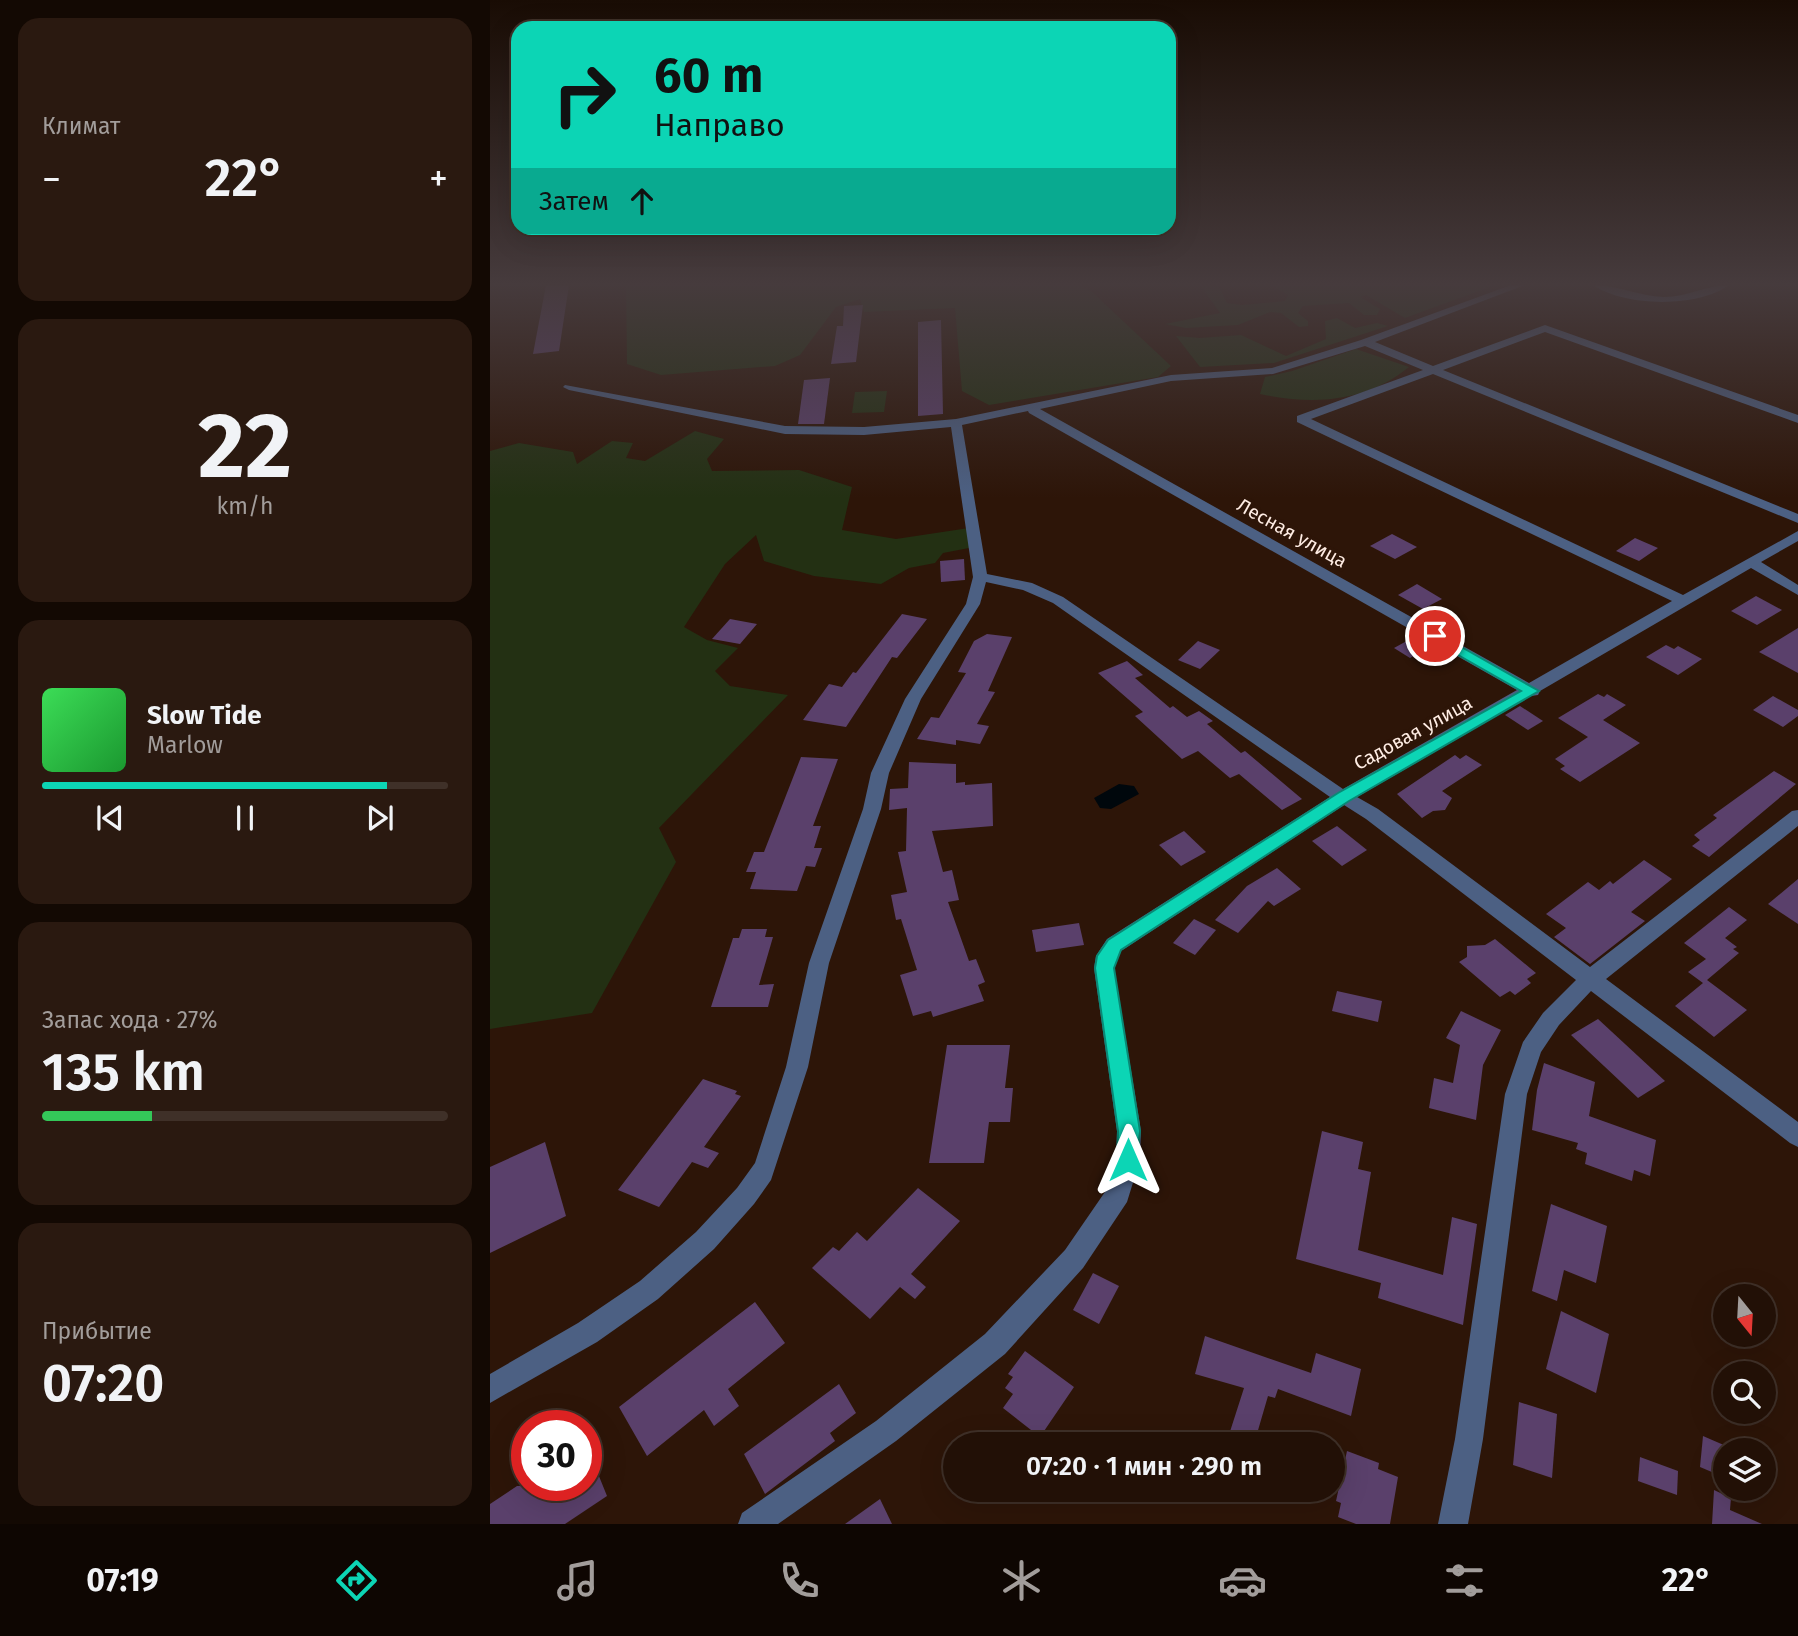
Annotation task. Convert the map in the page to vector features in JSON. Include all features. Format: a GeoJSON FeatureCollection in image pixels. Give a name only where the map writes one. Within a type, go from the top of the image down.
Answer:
{"type":"FeatureCollection","features":[{"type":"Feature","properties":{"kind":"street"},"geometry":{"type":"LineString","coordinates":[[569,387],[785,430],[854,431],[956,423],[1033,410],[1171,378],[1273,372],[1322,356]]}},
{"type":"Feature","properties":{"kind":"street"},"geometry":{"type":"LineString","coordinates":[[1397,356],[1798,519]]}},
{"type":"Feature","properties":{"kind":"street"},"geometry":{"type":"LineString","coordinates":[[1470,356],[1301,419],[1686,602]]}},
{"type":"Feature","properties":{"kind":"street"},"geometry":{"type":"LineString","coordinates":[[1623,356],[1798,419]]}},
{"type":"Feature","properties":{"kind":"street","name":"Лесная улица"},"geometry":{"type":"LineString","coordinates":[[1033,410],[1532,691]]}},
{"type":"Feature","properties":{"kind":"street"},"geometry":{"type":"LineString","coordinates":[[490,1389],[604,1324],[682,1264],[758,1181],[776,1139],[797,1068],[819,963],[872,809],[880,773],[913,699],[972,604],[980,577],[956,423]]}},
{"type":"Feature","properties":{"kind":"street"},"geometry":{"type":"LineString","coordinates":[[1798,535],[1752,563],[1798,591]]}},
{"type":"Feature","properties":{"kind":"street","name":"Садовая улица"},"geometry":{"type":"LineString","coordinates":[[753,1524],[886,1431],[995,1344],[1074,1259],[1118,1194],[1128,1160],[1129,1131],[1104,968],[1106,956],[1114,945],[1343,797],[1752,563]]}},
{"type":"Feature","properties":{"kind":"street"},"geometry":{"type":"LineString","coordinates":[[980,577],[1027,586],[1058,600],[1343,797],[1372,814],[1798,1136]]}},
{"type":"Feature","properties":{"kind":"street"},"geometry":{"type":"LineString","coordinates":[[1453,1524],[1468,1439],[1516,1094],[1531,1049],[1550,1019],[1589,980],[1798,816]]}},
{"type":"Feature","properties":{"kind":"green space"},"geometry":{"type":"Polygon","coordinates":[[[627,356],[797,356],[775,366],[661,375],[627,364],[627,356]]]}},
{"type":"Feature","properties":{"kind":"green space"},"geometry":{"type":"Polygon","coordinates":[[[959,356],[1160,356],[1171,366],[1158,377],[989,405],[962,391],[959,356]]]}},
{"type":"Feature","properties":{"kind":"green space"},"geometry":{"type":"Polygon","coordinates":[[[1192,356],[1295,356],[1274,363],[1200,367],[1192,356]]]}},
{"type":"Feature","properties":{"kind":"green space"},"geometry":{"type":"Polygon","coordinates":[[[1335,356],[1377,356],[1409,367],[1375,388],[1338,398],[1299,399],[1260,394],[1265,377],[1335,356]]]}},
{"type":"Feature","properties":{"kind":"green space"},"geometry":{"type":"Polygon","coordinates":[[[887,391],[884,412],[852,413],[855,392],[887,391]]]}},
{"type":"Feature","properties":{"kind":"green space"},"geometry":{"type":"Polygon","coordinates":[[[695,431],[724,439],[707,459],[712,471],[799,470],[852,487],[842,530],[896,539],[969,528],[969,548],[943,553],[935,563],[909,568],[881,584],[814,576],[764,561],[756,535],[725,564],[684,627],[707,640],[738,648],[715,671],[730,686],[788,695],[659,828],[676,862],[592,1013],[490,1029],[490,451],[519,443],[573,452],[577,464],[612,441],[633,443],[626,458],[645,461],[695,431]]]}},
{"type":"Feature","properties":{"kind":"shaded area"},"geometry":{"type":"Polygon","coordinates":[[[1119,784],[1134,786],[1139,794],[1111,809],[1100,808],[1094,798],[1119,784]]]}},
{"type":"Feature","properties":{"kind":"building"},"geometry":{"type":"Polygon","coordinates":[[[832,356],[857,356],[856,362],[831,364],[832,356]]]}},
{"type":"Feature","properties":{"kind":"building"},"geometry":{"type":"Polygon","coordinates":[[[918,356],[942,356],[943,414],[918,416],[918,356]]]}},
{"type":"Feature","properties":{"kind":"building"},"geometry":{"type":"Polygon","coordinates":[[[830,378],[824,424],[798,424],[804,380],[830,378]]]}},
{"type":"Feature","properties":{"kind":"building"},"geometry":{"type":"Polygon","coordinates":[[[1392,534],[1417,547],[1395,559],[1370,546],[1392,534]]]}},
{"type":"Feature","properties":{"kind":"building"},"geometry":{"type":"Polygon","coordinates":[[[1635,538],[1658,548],[1639,561],[1616,551],[1635,538]]]}},
{"type":"Feature","properties":{"kind":"building"},"geometry":{"type":"Polygon","coordinates":[[[964,559],[965,580],[941,582],[940,561],[964,559]]]}},
{"type":"Feature","properties":{"kind":"building"},"geometry":{"type":"Polygon","coordinates":[[[1417,584],[1442,599],[1423,609],[1398,595],[1417,584]]]}},
{"type":"Feature","properties":{"kind":"building"},"geometry":{"type":"Polygon","coordinates":[[[1756,596],[1782,610],[1757,625],[1731,611],[1756,596]]]}},
{"type":"Feature","properties":{"kind":"building"},"geometry":{"type":"Polygon","coordinates":[[[902,614],[927,619],[897,658],[892,657],[846,727],[803,720],[829,684],[842,687],[853,672],[856,673],[902,614]]]}},
{"type":"Feature","properties":{"kind":"building"},"geometry":{"type":"Polygon","coordinates":[[[730,619],[757,624],[740,644],[712,639],[730,619]]]}},
{"type":"Feature","properties":{"kind":"building"},"geometry":{"type":"Polygon","coordinates":[[[1798,628],[1798,673],[1759,652],[1798,628]]]}},
{"type":"Feature","properties":{"kind":"building"},"geometry":{"type":"Polygon","coordinates":[[[987,634],[1012,637],[988,691],[995,692],[977,724],[989,726],[980,744],[956,740],[956,745],[917,739],[931,717],[939,718],[966,673],[958,672],[974,641],[987,634]]]}},
{"type":"Feature","properties":{"kind":"building"},"geometry":{"type":"Polygon","coordinates":[[[1414,637],[1430,647],[1410,658],[1394,648],[1414,637]]]}},
{"type":"Feature","properties":{"kind":"building"},"geometry":{"type":"Polygon","coordinates":[[[1198,641],[1220,650],[1200,669],[1178,660],[1198,641]]]}},
{"type":"Feature","properties":{"kind":"building"},"geometry":{"type":"Polygon","coordinates":[[[1666,645],[1674,649],[1678,646],[1702,659],[1678,675],[1646,657],[1666,645]]]}},
{"type":"Feature","properties":{"kind":"building"},"geometry":{"type":"Polygon","coordinates":[[[1127,661],[1143,675],[1135,678],[1170,708],[1173,706],[1187,717],[1199,711],[1213,721],[1207,724],[1241,753],[1245,751],[1302,799],[1282,810],[1239,774],[1230,778],[1198,751],[1182,759],[1135,716],[1143,712],[1098,673],[1127,661]]]}},
{"type":"Feature","properties":{"kind":"building"},"geometry":{"type":"Polygon","coordinates":[[[1598,694],[1604,697],[1607,694],[1626,705],[1603,720],[1640,743],[1580,782],[1560,769],[1565,766],[1555,759],[1588,737],[1558,718],[1598,694]]]}},
{"type":"Feature","properties":{"kind":"building"},"geometry":{"type":"Polygon","coordinates":[[[1773,696],[1798,710],[1798,716],[1783,727],[1753,710],[1773,696]]]}},
{"type":"Feature","properties":{"kind":"building"},"geometry":{"type":"Polygon","coordinates":[[[1520,706],[1543,721],[1528,730],[1505,715],[1520,706]]]}},
{"type":"Feature","properties":{"kind":"building"},"geometry":{"type":"Polygon","coordinates":[[[1455,755],[1460,759],[1466,755],[1482,765],[1442,791],[1452,798],[1445,810],[1433,811],[1422,818],[1397,794],[1455,755]]]}},
{"type":"Feature","properties":{"kind":"building"},"geometry":{"type":"Polygon","coordinates":[[[801,757],[838,759],[813,826],[821,826],[814,848],[822,848],[815,867],[806,866],[797,891],[750,889],[756,872],[746,872],[754,852],[764,852],[801,757]]]}},
{"type":"Feature","properties":{"kind":"building"},"geometry":{"type":"Polygon","coordinates":[[[909,762],[956,764],[956,783],[992,783],[993,826],[932,831],[943,872],[952,870],[959,900],[948,902],[969,961],[976,959],[985,982],[978,985],[984,1001],[933,1017],[931,1011],[913,1016],[900,975],[917,970],[901,919],[896,920],[891,895],[907,892],[898,852],[906,851],[907,808],[889,810],[890,789],[908,788],[909,762]]]}},
{"type":"Feature","properties":{"kind":"building"},"geometry":{"type":"Polygon","coordinates":[[[1774,771],[1796,784],[1709,857],[1692,846],[1700,840],[1694,835],[1717,818],[1713,815],[1774,771]]]}},
{"type":"Feature","properties":{"kind":"building"},"geometry":{"type":"Polygon","coordinates":[[[1337,826],[1367,850],[1342,866],[1312,841],[1337,826]]]}},
{"type":"Feature","properties":{"kind":"building"},"geometry":{"type":"Polygon","coordinates":[[[1184,831],[1206,852],[1181,866],[1159,845],[1184,831]]]}},
{"type":"Feature","properties":{"kind":"building"},"geometry":{"type":"Polygon","coordinates":[[[1644,860],[1672,879],[1631,912],[1645,921],[1590,964],[1554,937],[1566,928],[1546,914],[1588,882],[1599,890],[1610,881],[1613,884],[1644,860]]]}},
{"type":"Feature","properties":{"kind":"building"},"geometry":{"type":"Polygon","coordinates":[[[1277,868],[1301,889],[1274,906],[1268,901],[1238,933],[1215,920],[1247,886],[1277,868]]]}},
{"type":"Feature","properties":{"kind":"building"},"geometry":{"type":"Polygon","coordinates":[[[1798,879],[1798,924],[1768,904],[1798,879]]]}},
{"type":"Feature","properties":{"kind":"building"},"geometry":{"type":"Polygon","coordinates":[[[1729,907],[1747,920],[1725,938],[1737,947],[1733,949],[1739,953],[1707,980],[1747,1010],[1714,1037],[1675,1006],[1703,983],[1688,972],[1706,959],[1684,943],[1729,907]]]}},
{"type":"Feature","properties":{"kind":"building"},"geometry":{"type":"Polygon","coordinates":[[[1194,919],[1216,930],[1195,955],[1173,943],[1194,919]]]}},
{"type":"Feature","properties":{"kind":"building"},"geometry":{"type":"Polygon","coordinates":[[[1079,923],[1084,945],[1036,952],[1032,930],[1079,923]]]}},
{"type":"Feature","properties":{"kind":"building"},"geometry":{"type":"Polygon","coordinates":[[[742,929],[767,929],[765,937],[773,937],[759,985],[774,984],[768,1007],[711,1007],[733,938],[739,938],[742,929]]]}},
{"type":"Feature","properties":{"kind":"building"},"geometry":{"type":"Polygon","coordinates":[[[1495,939],[1536,973],[1527,979],[1531,983],[1515,995],[1510,991],[1500,997],[1459,962],[1467,957],[1467,946],[1485,945],[1495,939]]]}},
{"type":"Feature","properties":{"kind":"building"},"geometry":{"type":"Polygon","coordinates":[[[1337,991],[1382,1001],[1378,1022],[1332,1011],[1337,991]]]}},
{"type":"Feature","properties":{"kind":"building"},"geometry":{"type":"Polygon","coordinates":[[[1461,1011],[1501,1030],[1483,1065],[1476,1120],[1429,1108],[1434,1078],[1453,1083],[1460,1045],[1446,1038],[1461,1011]]]}},
{"type":"Feature","properties":{"kind":"building"},"geometry":{"type":"Polygon","coordinates":[[[1598,1019],[1665,1081],[1638,1098],[1571,1035],[1598,1019]]]}},
{"type":"Feature","properties":{"kind":"building"},"geometry":{"type":"Polygon","coordinates":[[[947,1045],[1010,1045],[1005,1088],[1013,1088],[1010,1122],[989,1122],[984,1163],[929,1163],[947,1045]]]}},
{"type":"Feature","properties":{"kind":"building"},"geometry":{"type":"Polygon","coordinates":[[[1544,1063],[1595,1082],[1589,1116],[1656,1140],[1650,1176],[1634,1170],[1632,1181],[1585,1164],[1587,1153],[1576,1149],[1578,1143],[1532,1130],[1537,1090],[1544,1063]]]}},
{"type":"Feature","properties":{"kind":"building"},"geometry":{"type":"Polygon","coordinates":[[[703,1079],[737,1091],[735,1094],[741,1096],[704,1147],[719,1153],[708,1168],[692,1162],[659,1207],[618,1190],[703,1079]]]}},
{"type":"Feature","properties":{"kind":"building"},"geometry":{"type":"Polygon","coordinates":[[[1322,1131],[1363,1142],[1358,1169],[1371,1172],[1358,1250],[1443,1275],[1452,1217],[1477,1224],[1463,1325],[1378,1298],[1381,1283],[1296,1259],[1322,1131]]]}},
{"type":"Feature","properties":{"kind":"building"},"geometry":{"type":"Polygon","coordinates":[[[545,1142],[566,1216],[490,1253],[490,1167],[545,1142]]]}},
{"type":"Feature","properties":{"kind":"building"},"geometry":{"type":"Polygon","coordinates":[[[918,1188],[960,1221],[911,1274],[926,1287],[915,1299],[900,1287],[870,1319],[812,1268],[833,1247],[839,1251],[857,1232],[867,1241],[918,1188]]]}},
{"type":"Feature","properties":{"kind":"building"},"geometry":{"type":"Polygon","coordinates":[[[1551,1204],[1607,1226],[1596,1283],[1564,1270],[1557,1301],[1532,1291],[1551,1204]]]}},
{"type":"Feature","properties":{"kind":"building"},"geometry":{"type":"Polygon","coordinates":[[[1093,1273],[1119,1286],[1099,1324],[1073,1310],[1093,1273]]]}},
{"type":"Feature","properties":{"kind":"building"},"geometry":{"type":"Polygon","coordinates":[[[755,1302],[785,1343],[728,1389],[739,1406],[714,1426],[704,1410],[647,1456],[619,1407],[755,1302]]]}},
{"type":"Feature","properties":{"kind":"building"},"geometry":{"type":"Polygon","coordinates":[[[1561,1311],[1609,1334],[1596,1393],[1546,1369],[1561,1311]]]}},
{"type":"Feature","properties":{"kind":"building"},"geometry":{"type":"Polygon","coordinates":[[[1205,1336],[1311,1373],[1316,1353],[1361,1369],[1351,1416],[1278,1389],[1275,1398],[1268,1396],[1258,1432],[1230,1432],[1244,1388],[1195,1374],[1205,1336]]]}},
{"type":"Feature","properties":{"kind":"building"},"geometry":{"type":"Polygon","coordinates":[[[1025,1351],[1074,1387],[1043,1432],[1034,1432],[1003,1408],[1013,1394],[1005,1388],[1013,1377],[1008,1374],[1025,1351]]]}},
{"type":"Feature","properties":{"kind":"building"},"geometry":{"type":"Polygon","coordinates":[[[839,1384],[856,1413],[830,1433],[835,1441],[765,1494],[744,1454],[839,1384]]]}},
{"type":"Feature","properties":{"kind":"building"},"geometry":{"type":"Polygon","coordinates":[[[1519,1402],[1557,1414],[1552,1478],[1513,1465],[1519,1402]]]}},
{"type":"Feature","properties":{"kind":"building"},"geometry":{"type":"Polygon","coordinates":[[[1703,1436],[1713,1440],[1713,1472],[1700,1467],[1703,1436]]]}},
{"type":"Feature","properties":{"kind":"building"},"geometry":{"type":"Polygon","coordinates":[[[1347,1451],[1379,1463],[1378,1469],[1398,1477],[1390,1524],[1356,1524],[1338,1517],[1341,1503],[1338,1502],[1345,1502],[1347,1451]]]}},
{"type":"Feature","properties":{"kind":"building"},"geometry":{"type":"Polygon","coordinates":[[[1640,1457],[1678,1471],[1677,1495],[1638,1481],[1640,1457]]]}},
{"type":"Feature","properties":{"kind":"building"},"geometry":{"type":"Polygon","coordinates":[[[602,1484],[607,1496],[602,1499],[602,1484]]]}},
{"type":"Feature","properties":{"kind":"building"},"geometry":{"type":"Polygon","coordinates":[[[511,1490],[511,1501],[600,1501],[565,1524],[490,1524],[490,1504],[511,1490]]]}},
{"type":"Feature","properties":{"kind":"building"},"geometry":{"type":"Polygon","coordinates":[[[880,1499],[892,1524],[845,1524],[880,1499]]]}},
{"type":"Feature","properties":{"kind":"building"},"geometry":{"type":"Polygon","coordinates":[[[1713,1501],[1731,1501],[1730,1510],[1762,1524],[1712,1524],[1713,1501]]]}},
{"type":"Feature","properties":{"kind":"route"},"geometry":{"type":"LineString","coordinates":[[1128,1160],[1129,1131],[1104,968],[1106,956],[1114,945],[1343,797],[1532,691],[1435,636]]}}]}
